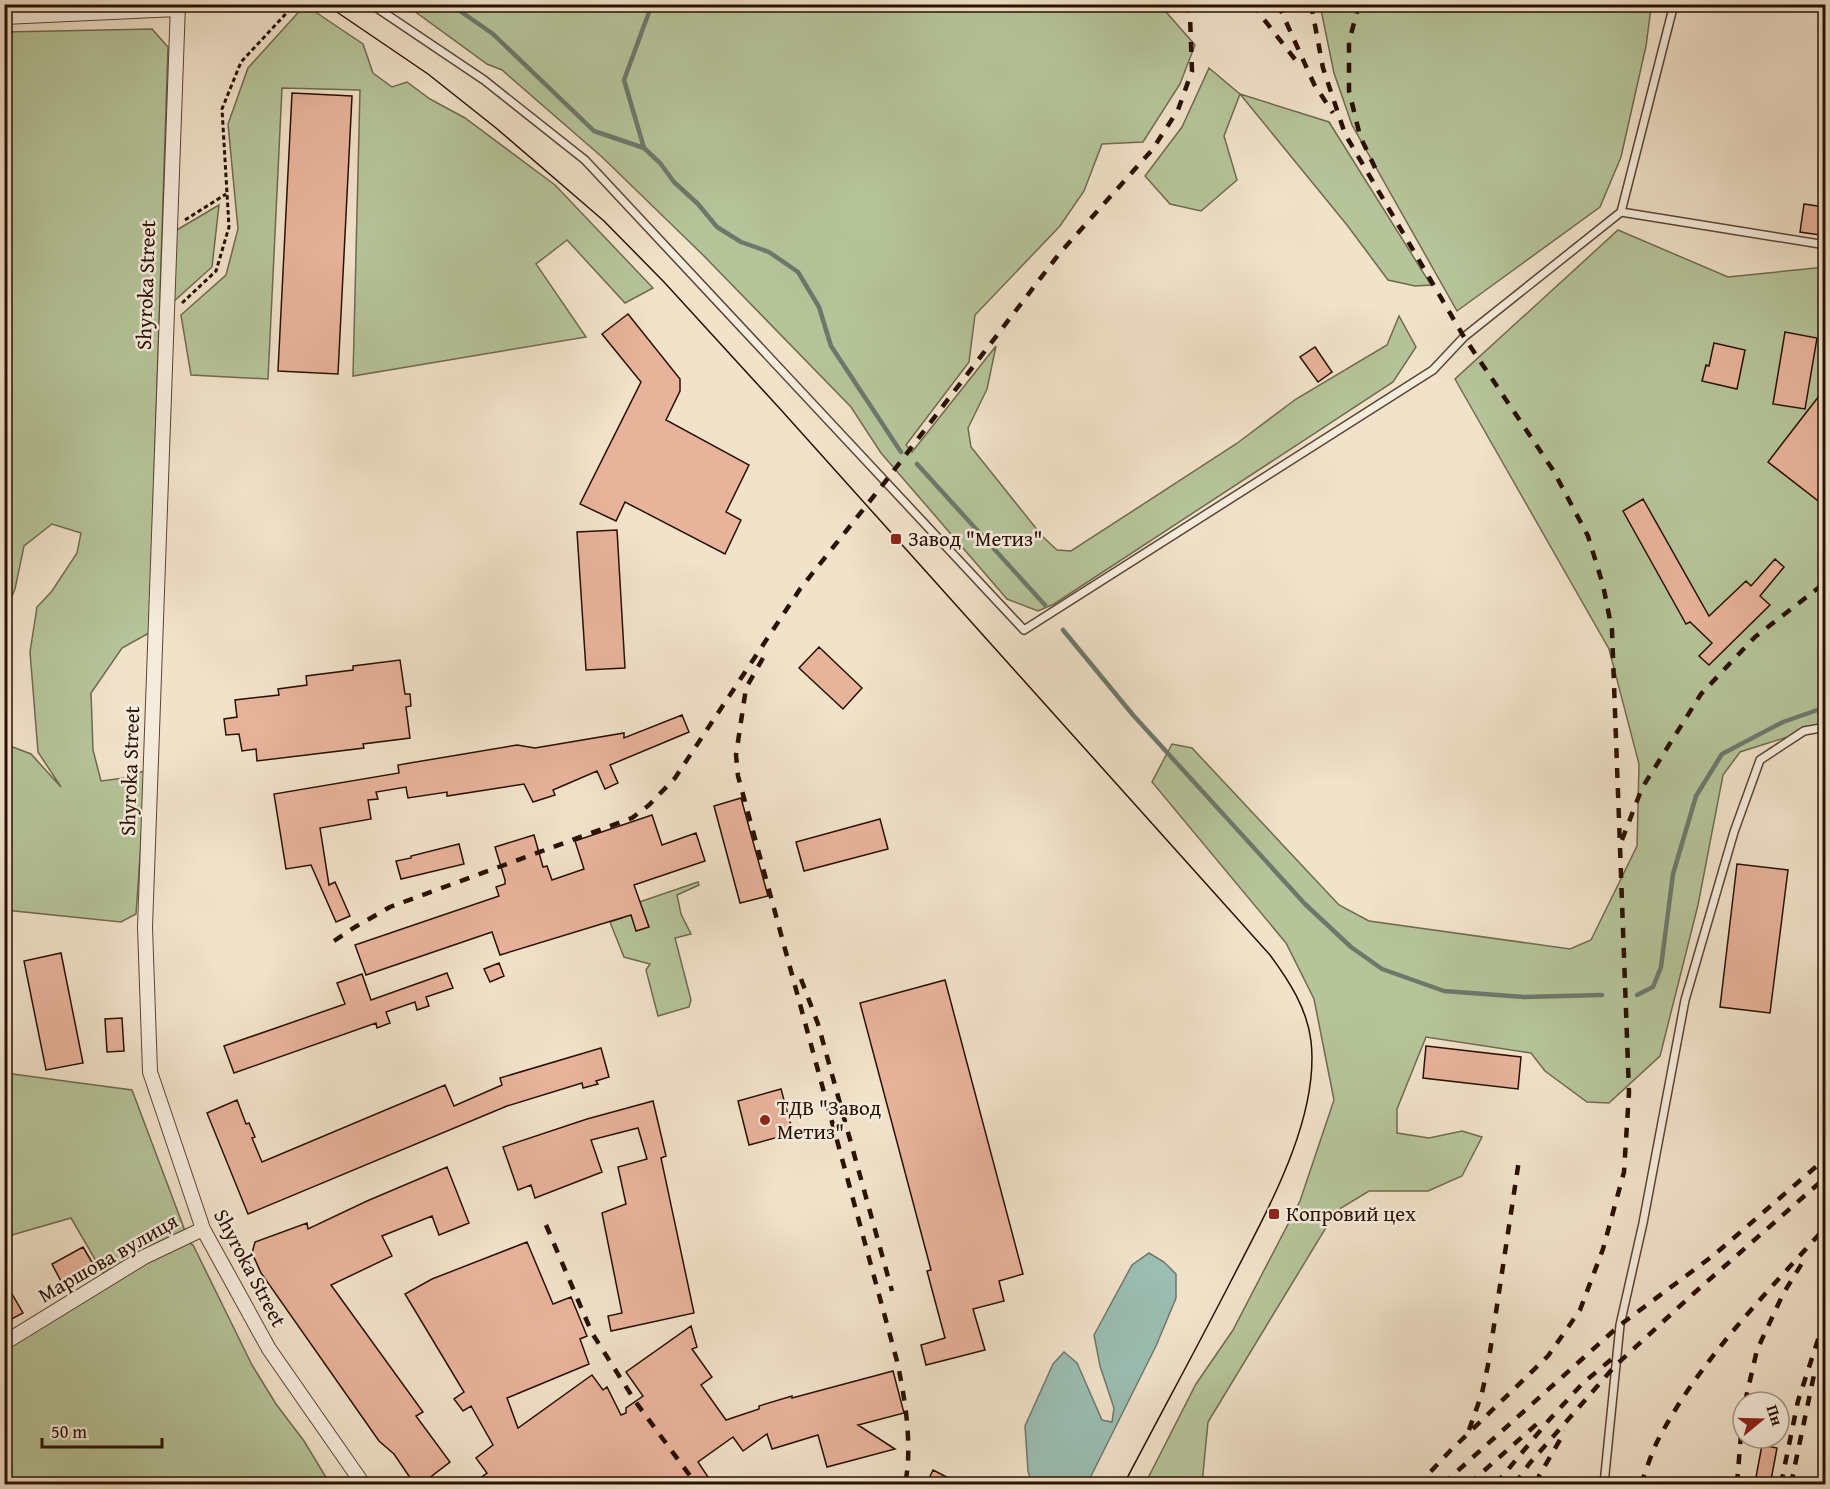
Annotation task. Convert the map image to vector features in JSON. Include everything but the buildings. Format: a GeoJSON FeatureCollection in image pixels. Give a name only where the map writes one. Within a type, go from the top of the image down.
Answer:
{"type":"FeatureCollection","features":[{"type":"Feature","properties":{"kind":"street"},"geometry":{"type":"LineString","coordinates":[[4,17],[81,8],[177,7]]}},
{"type":"Feature","properties":{"kind":"street","name":"Shyroka Street"},"geometry":{"type":"LineString","coordinates":[[177,7],[146,927],[150,1071],[203,1229],[269,1349],[363,1485]]}},
{"type":"Feature","properties":{"kind":"street","name":"Маршова вулиця"},"geometry":{"type":"LineString","coordinates":[[4,1344],[144,1257],[203,1229]]}},
{"type":"Feature","properties":{"kind":"lane"},"geometry":{"type":"LineString","coordinates":[[371,4],[484,80],[585,160],[1024,630],[1433,370],[1464,337],[1621,212],[1674,4]]}},
{"type":"Feature","properties":{"kind":"lane"},"geometry":{"type":"LineString","coordinates":[[1621,212],[1826,245]]}},
{"type":"Feature","properties":{"kind":"lane"},"geometry":{"type":"LineString","coordinates":[[1604,1485],[1620,1325],[1686,1000],[1734,832],[1760,760],[1804,731],[1826,727]]}},
{"type":"Feature","properties":{"kind":"path"},"geometry":{"type":"LineString","coordinates":[[166,318],[216,271],[229,227],[222,109],[241,62],[295,4]]}},
{"type":"Feature","properties":{"kind":"path"},"geometry":{"type":"LineString","coordinates":[[169,229],[226,194]]}},
{"type":"Feature","properties":{"kind":"green space"},"geometry":{"type":"Polygon","coordinates":[[[5,5],[65,5],[63,8],[5,11],[5,5]]]}},
{"type":"Feature","properties":{"kind":"green space"},"geometry":{"type":"Polygon","coordinates":[[[305,5],[363,44],[373,73],[392,87],[407,82],[430,99],[465,118],[555,185],[653,288],[625,303],[567,240],[536,264],[586,337],[353,376],[360,90],[282,88],[268,379],[191,375],[181,315],[226,275],[238,229],[228,124],[248,68],[305,5]]]}},
{"type":"Feature","properties":{"kind":"green space"},"geometry":{"type":"Polygon","coordinates":[[[406,5],[1160,5],[1195,45],[1180,84],[1143,142],[1102,144],[1084,191],[1060,226],[975,315],[969,362],[906,445],[912,452],[996,346],[987,389],[968,428],[971,447],[1043,537],[1057,550],[1071,551],[1236,444],[1296,399],[1387,345],[1399,316],[1416,347],[1393,382],[1054,604],[1038,611],[1007,599],[881,453],[851,407],[702,254],[602,157],[502,70],[487,64],[406,5]]]}},
{"type":"Feature","properties":{"kind":"green space"},"geometry":{"type":"Polygon","coordinates":[[[1320,5],[1600,5],[1651,8],[1646,46],[1621,157],[1600,207],[1457,311],[1352,125],[1334,73],[1320,5]]]}},
{"type":"Feature","properties":{"kind":"green space"},"geometry":{"type":"Polygon","coordinates":[[[152,29],[168,47],[149,633],[122,648],[91,693],[93,750],[101,781],[125,778],[146,770],[136,914],[121,922],[5,910],[5,744],[31,754],[61,787],[38,752],[30,652],[37,607],[52,591],[77,553],[81,533],[52,524],[24,546],[15,589],[5,612],[5,32],[152,29]]]}},
{"type":"Feature","properties":{"kind":"green space"},"geometry":{"type":"Polygon","coordinates":[[[1209,68],[1240,94],[1224,136],[1237,180],[1201,211],[1170,204],[1145,176],[1182,127],[1209,68]]]}},
{"type":"Feature","properties":{"kind":"green space"},"geometry":{"type":"Polygon","coordinates":[[[1240,94],[1329,122],[1431,285],[1415,286],[1388,280],[1347,225],[1240,94]]]}},
{"type":"Feature","properties":{"kind":"green space"},"geometry":{"type":"Polygon","coordinates":[[[219,205],[212,267],[173,302],[175,231],[219,205]]]}},
{"type":"Feature","properties":{"kind":"green space"},"geometry":{"type":"Polygon","coordinates":[[[1618,230],[1728,277],[1825,267],[1825,725],[1740,752],[1723,775],[1698,905],[1660,1056],[1609,1103],[1587,1102],[1545,1071],[1531,1053],[1426,1037],[1397,1109],[1397,1133],[1429,1138],[1462,1131],[1482,1137],[1462,1176],[1428,1191],[1369,1191],[1336,1211],[1208,1422],[1202,1484],[1145,1484],[1196,1384],[1233,1330],[1300,1201],[1334,1100],[1314,999],[1286,943],[1152,782],[1172,744],[1192,748],[1339,905],[1369,921],[1570,949],[1591,940],[1637,846],[1639,764],[1609,649],[1455,379],[1618,230]]]}},
{"type":"Feature","properties":{"kind":"green space"},"geometry":{"type":"Polygon","coordinates":[[[698,882],[699,885],[677,895],[681,914],[691,934],[675,938],[691,1000],[689,1007],[658,1016],[646,970],[650,964],[624,957],[610,922],[622,918],[619,909],[698,882]]]}},
{"type":"Feature","properties":{"kind":"green space"},"geometry":{"type":"Polygon","coordinates":[[[5,1073],[132,1090],[185,1231],[103,1273],[71,1218],[5,1237],[5,1073]]]}},
{"type":"Feature","properties":{"kind":"green space"},"geometry":{"type":"Polygon","coordinates":[[[185,1240],[193,1245],[252,1365],[276,1404],[304,1441],[330,1484],[5,1484],[5,1349],[185,1240]]]}},
{"type":"Feature","properties":{"kind":"water"},"geometry":{"type":"Polygon","coordinates":[[[1149,1253],[1164,1262],[1176,1274],[1176,1298],[1156,1346],[1087,1484],[1032,1484],[1028,1471],[1025,1426],[1053,1364],[1064,1352],[1077,1363],[1102,1420],[1112,1422],[1114,1408],[1100,1366],[1094,1335],[1132,1265],[1149,1253]]]}},
{"type":"Feature","properties":{"kind":"waterway"},"geometry":{"type":"LineString","coordinates":[[450,4],[493,34],[594,131],[644,148]]}},
{"type":"Feature","properties":{"kind":"waterway"},"geometry":{"type":"LineString","coordinates":[[652,4],[624,80],[644,148],[717,227],[741,242],[769,252],[798,272],[819,307],[831,346],[901,452]]}},
{"type":"Feature","properties":{"kind":"waterway"},"geometry":{"type":"LineString","coordinates":[[917,464],[1045,605]]}},
{"type":"Feature","properties":{"kind":"waterway"},"geometry":{"type":"LineString","coordinates":[[1063,630],[1133,715],[1305,904],[1351,947],[1382,969],[1444,991],[1524,997],[1602,995]]}},
{"type":"Feature","properties":{"kind":"waterway"},"geometry":{"type":"LineString","coordinates":[[1637,995],[1653,987],[1661,967],[1673,874],[1696,796],[1722,754],[1783,722],[1826,707]]}},
{"type":"Feature","properties":{"kind":"tram line"},"geometry":{"type":"LineString","coordinates":[[325,4],[428,74],[496,128],[604,221],[664,282],[1270,955],[1296,995],[1309,1029],[1312,1071],[1299,1134],[1259,1227],[1124,1484]]}},
{"type":"Feature","properties":{"kind":"railway"},"geometry":{"type":"LineString","coordinates":[[334,941],[390,907],[632,818],[649,805],[675,778],[800,589],[1059,254],[1152,150],[1178,110],[1192,71],[1190,16],[1186,4]]}},
{"type":"Feature","properties":{"kind":"railway"},"geometry":{"type":"LineString","coordinates":[[1252,4],[1301,67]]}},
{"type":"Feature","properties":{"kind":"railway"},"geometry":{"type":"LineString","coordinates":[[1278,4],[1314,84],[1333,113]]}},
{"type":"Feature","properties":{"kind":"railway"},"geometry":{"type":"LineString","coordinates":[[1311,4],[1323,68],[1345,134],[1464,337],[1553,470],[1588,536],[1603,585],[1612,630],[1629,1092],[1624,1172],[1603,1249],[1580,1310],[1548,1356],[1419,1484]]}},
{"type":"Feature","properties":{"kind":"railway"},"geometry":{"type":"LineString","coordinates":[[1359,4],[1349,42],[1349,91],[1360,136],[1378,174]]}},
{"type":"Feature","properties":{"kind":"railway"},"geometry":{"type":"LineString","coordinates":[[1622,840],[1642,788],[1701,694],[1755,637],[1826,582]]}},
{"type":"Feature","properties":{"kind":"railway"},"geometry":{"type":"LineString","coordinates":[[763,658],[746,688],[736,755],[738,776],[897,1361],[903,1390],[908,1439],[905,1484]]}},
{"type":"Feature","properties":{"kind":"railway"},"geometry":{"type":"LineString","coordinates":[[801,979],[818,1024],[892,1291]]}},
{"type":"Feature","properties":{"kind":"railway"},"geometry":{"type":"LineString","coordinates":[[1443,1484],[1620,1325],[1714,1255],[1826,1158]]}},
{"type":"Feature","properties":{"kind":"railway"},"geometry":{"type":"LineString","coordinates":[[1469,1430],[1482,1393],[1488,1365],[1519,1160]]}},
{"type":"Feature","properties":{"kind":"railway"},"geometry":{"type":"LineString","coordinates":[[1515,1484],[1529,1464],[1615,1366],[1826,1177]]}},
{"type":"Feature","properties":{"kind":"railway"},"geometry":{"type":"LineString","coordinates":[[546,1225],[592,1333],[635,1401],[696,1484]]}},
{"type":"Feature","properties":{"kind":"railway"},"geometry":{"type":"LineString","coordinates":[[1641,1484],[1657,1442],[1692,1384],[1755,1305],[1823,1230]]}},
{"type":"Feature","properties":{"kind":"railway"},"geometry":{"type":"LineString","coordinates":[[1748,1390],[1757,1350],[1783,1294],[1804,1260]]}},
{"type":"Feature","properties":{"kind":"railway"},"geometry":{"type":"LineString","coordinates":[[1781,1484],[1798,1401],[1826,1315]]}},
{"type":"Feature","properties":{"kind":"railway"},"geometry":{"type":"LineString","coordinates":[[1496,1484],[1582,1384],[1614,1357]]}},
{"type":"Feature","properties":{"kind":"railway"},"geometry":{"type":"LineString","coordinates":[[1791,1484],[1815,1370]]}},
{"type":"Feature","properties":{"kind":"railway"},"geometry":{"type":"LineString","coordinates":[[1469,1484],[1539,1422]]}},
{"type":"Feature","properties":{"kind":"railway"},"geometry":{"type":"LineString","coordinates":[[1537,1484],[1539,1476],[1565,1431]]}},
{"type":"Feature","properties":{"kind":"railway"},"geometry":{"type":"LineString","coordinates":[[1737,1484],[1740,1450]]}},
{"type":"Feature","properties":{"kind":"place","name":"Завод \"Метиз\""},"geometry":{"type":"Point","coordinates":[896,539]}},
{"type":"Feature","properties":{"kind":"place","name":"ТДВ \"Завод Метиз\""},"geometry":{"type":"Point","coordinates":[765,1120]}},
{"type":"Feature","properties":{"kind":"place","name":"Копровий цех"},"geometry":{"type":"Point","coordinates":[1274,1214]}}]}
